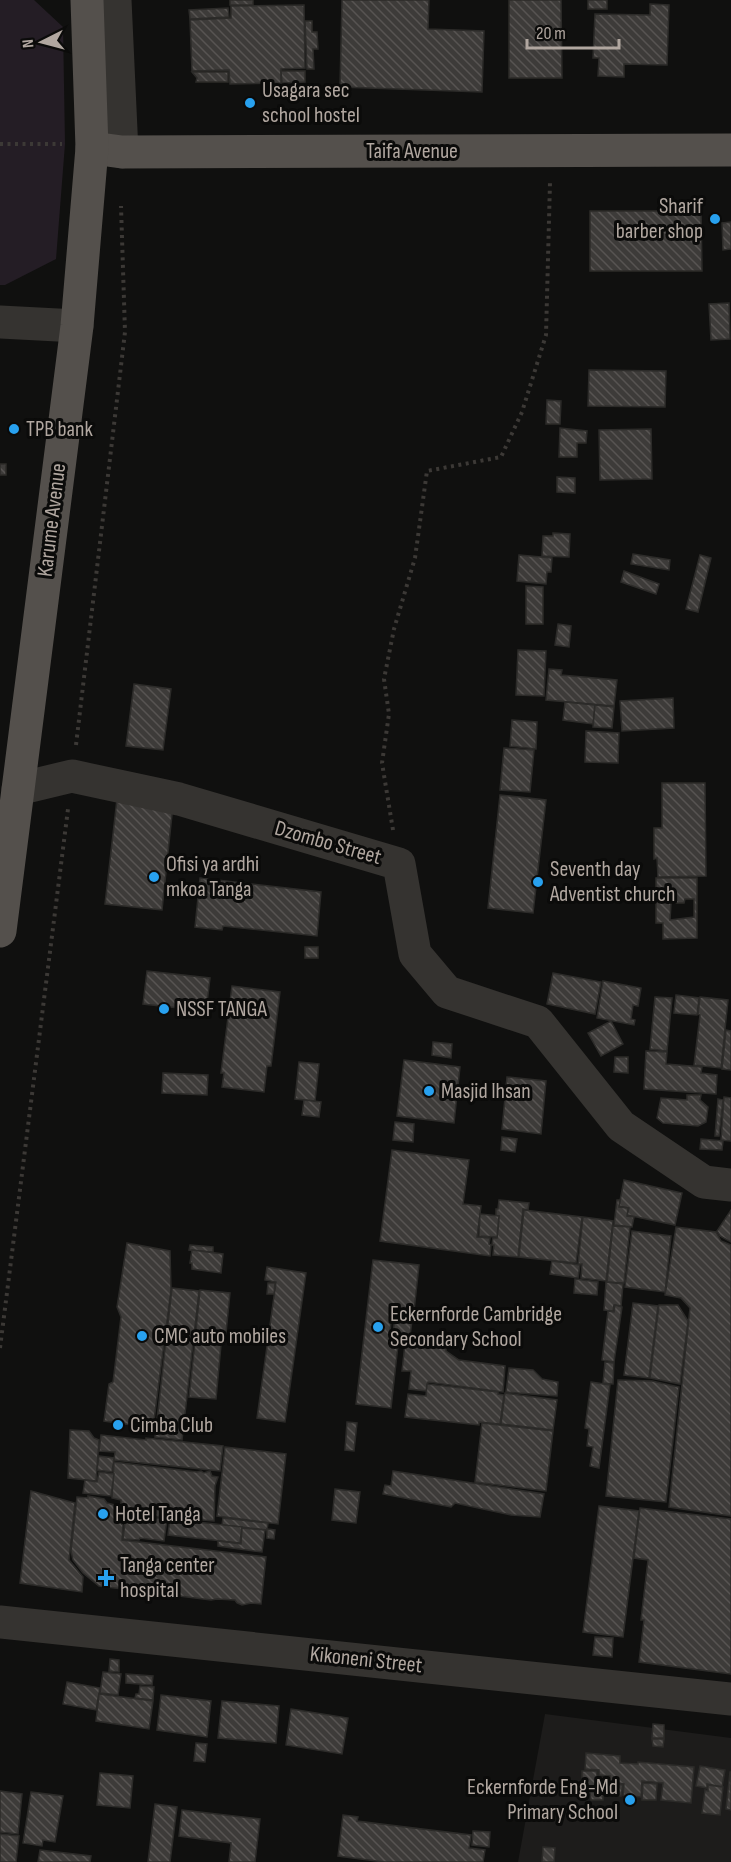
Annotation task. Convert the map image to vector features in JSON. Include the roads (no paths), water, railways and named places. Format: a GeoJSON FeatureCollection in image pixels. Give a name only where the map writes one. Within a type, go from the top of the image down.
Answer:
{"type":"FeatureCollection","features":[{"type":"Feature","properties":{"kind":"main road","name":"Karume Avenue"},"geometry":{"type":"LineString","coordinates":[[0,931],[77,326],[107,150],[87,0]]}},
{"type":"Feature","properties":{"kind":"main road","name":"Taifa Avenue"},"geometry":{"type":"LineString","coordinates":[[107,150],[731,150]]}},
{"type":"Feature","properties":{"kind":"street"},"geometry":{"type":"LineString","coordinates":[[107,150],[115,0]]}},
{"type":"Feature","properties":{"kind":"street"},"geometry":{"type":"LineString","coordinates":[[0,322],[77,326]]}},
{"type":"Feature","properties":{"kind":"street","name":"Dzombo Street"},"geometry":{"type":"LineString","coordinates":[[18,789],[72,776],[179,799],[399,864],[415,954],[447,992],[538,1022],[621,1126],[704,1182],[731,1185]]}},
{"type":"Feature","properties":{"kind":"street","name":"Kikoneni Street"},"geometry":{"type":"LineString","coordinates":[[0,1622],[731,1699]]}},
{"type":"Feature","properties":{"kind":"place","name":"Usagara sec school hostel"},"geometry":{"type":"Point","coordinates":[250,103]}},
{"type":"Feature","properties":{"kind":"place","name":"Sharif barber shop"},"geometry":{"type":"Point","coordinates":[715,219]}},
{"type":"Feature","properties":{"kind":"place","name":"TPB bank"},"geometry":{"type":"Point","coordinates":[14,429]}},
{"type":"Feature","properties":{"kind":"place","name":"Ofisi ya ardhi mkoa Tanga"},"geometry":{"type":"Point","coordinates":[154,877]}},
{"type":"Feature","properties":{"kind":"place","name":"Seventh day Adventist church"},"geometry":{"type":"Point","coordinates":[538,882]}},
{"type":"Feature","properties":{"kind":"place","name":"NSSF TANGA"},"geometry":{"type":"Point","coordinates":[164,1009]}},
{"type":"Feature","properties":{"kind":"place","name":"Masjid Ihsan"},"geometry":{"type":"Point","coordinates":[429,1091]}},
{"type":"Feature","properties":{"kind":"place","name":"Eckernforde Cambridge Secondary School"},"geometry":{"type":"Point","coordinates":[378,1327]}},
{"type":"Feature","properties":{"kind":"place","name":"CMC auto mobiles"},"geometry":{"type":"Point","coordinates":[142,1336]}},
{"type":"Feature","properties":{"kind":"place","name":"Cimba Club"},"geometry":{"type":"Point","coordinates":[118,1425]}},
{"type":"Feature","properties":{"kind":"place","name":"Hotel Tanga"},"geometry":{"type":"Point","coordinates":[103,1514]}},
{"type":"Feature","properties":{"kind":"place","name":"Tanga center hospital"},"geometry":{"type":"Point","coordinates":[106,1578]}},
{"type":"Feature","properties":{"kind":"place","name":"Eckernforde Eng-Md Primary School"},"geometry":{"type":"Point","coordinates":[630,1800]}}]}
